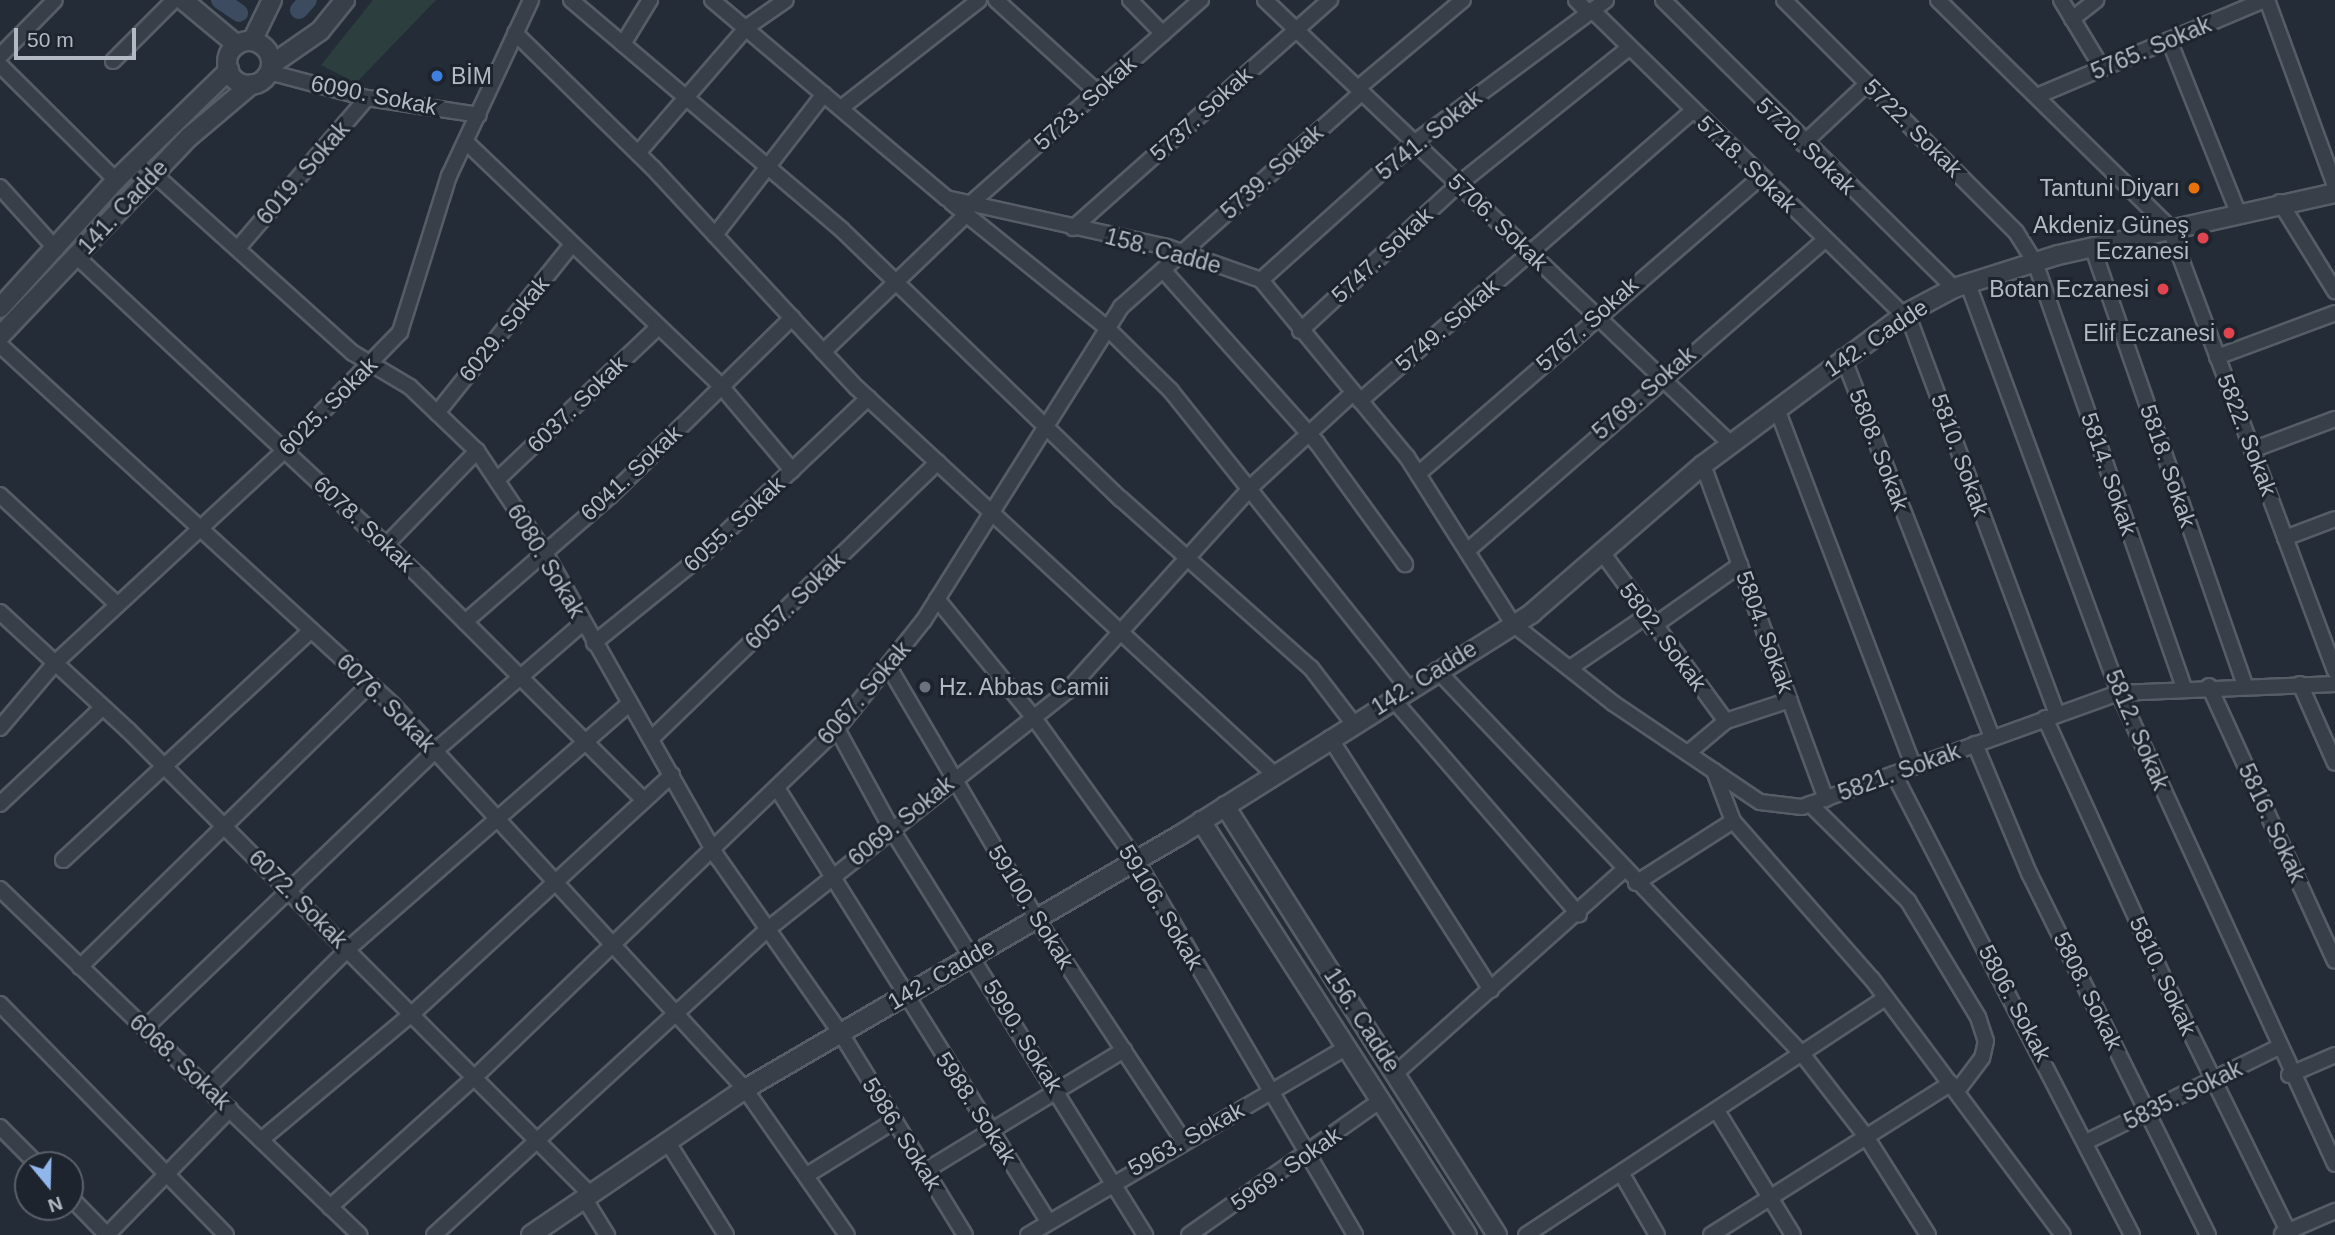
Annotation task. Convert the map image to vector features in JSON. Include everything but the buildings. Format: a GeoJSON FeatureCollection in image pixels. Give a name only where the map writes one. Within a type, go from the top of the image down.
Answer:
{"type":"FeatureCollection","features":[{"type":"Feature","properties":{"kind":"street"},"geometry":{"type":"LineString","coordinates":[[0,56],[55,0]]}},
{"type":"Feature","properties":{"kind":"street"},"geometry":{"type":"LineString","coordinates":[[113,61],[174,0]]}},
{"type":"Feature","properties":{"kind":"street"},"geometry":{"type":"LineString","coordinates":[[183,0],[245,43],[268,51],[270,69]]}},
{"type":"Feature","properties":{"kind":"street"},"geometry":{"type":"LineString","coordinates":[[270,69],[320,31],[345,0]]}},
{"type":"Feature","properties":{"kind":"street","name":"6025. Sokak"},"geometry":{"type":"LineString","coordinates":[[0,727],[56,662],[285,450],[400,332],[466,142],[531,0]]}},
{"type":"Feature","properties":{"kind":"street"},"geometry":{"type":"LineString","coordinates":[[571,0],[768,165],[1046,422],[1189,558],[1311,668],[1353,723]]}},
{"type":"Feature","properties":{"kind":"street"},"geometry":{"type":"LineString","coordinates":[[623,44],[650,0]]}},
{"type":"Feature","properties":{"kind":"street","name":"158. Cadde"},"geometry":{"type":"LineString","coordinates":[[712,0],[946,198],[967,210],[1073,228],[1182,252],[1261,280]]}},
{"type":"Feature","properties":{"kind":"street"},"geometry":{"type":"LineString","coordinates":[[638,153],[747,27],[786,0]]}},
{"type":"Feature","properties":{"kind":"street"},"geometry":{"type":"LineString","coordinates":[[841,108],[979,0]]}},
{"type":"Feature","properties":{"kind":"street"},"geometry":{"type":"LineString","coordinates":[[996,0],[1097,92]]}},
{"type":"Feature","properties":{"kind":"street"},"geometry":{"type":"LineString","coordinates":[[1130,0],[1163,34]]}},
{"type":"Feature","properties":{"kind":"street","name":"5723. Sokak"},"geometry":{"type":"LineString","coordinates":[[823,352],[897,285],[967,210],[1201,0]]}},
{"type":"Feature","properties":{"kind":"street","name":"5706. Sokak"},"geometry":{"type":"LineString","coordinates":[[1265,0],[1731,444]]}},
{"type":"Feature","properties":{"kind":"street","name":"5737. Sokak"},"geometry":{"type":"LineString","coordinates":[[1073,228],[1330,0]]}},
{"type":"Feature","properties":{"kind":"street","name":"5739. Sokak"},"geometry":{"type":"LineString","coordinates":[[1182,252],[1463,0]]}},
{"type":"Feature","properties":{"kind":"street"},"geometry":{"type":"LineString","coordinates":[[1576,0],[1590,12]]}},
{"type":"Feature","properties":{"kind":"street","name":"5741. Sokak"},"geometry":{"type":"LineString","coordinates":[[1261,280],[1415,142],[1606,0]]}},
{"type":"Feature","properties":{"kind":"street","name":"5720. Sokak"},"geometry":{"type":"LineString","coordinates":[[1663,0],[1802,144],[1961,286]]}},
{"type":"Feature","properties":{"kind":"street","name":"5722. Sokak"},"geometry":{"type":"LineString","coordinates":[[1784,0],[2016,232],[2035,262]]}},
{"type":"Feature","properties":{"kind":"street","name":"5822. Sokak"},"geometry":{"type":"LineString","coordinates":[[1938,0],[2169,227],[2335,671]]}},
{"type":"Feature","properties":{"kind":"street"},"geometry":{"type":"LineString","coordinates":[[2061,0],[2102,68]]}},
{"type":"Feature","properties":{"kind":"street"},"geometry":{"type":"LineString","coordinates":[[2072,19],[2096,0]]}},
{"type":"Feature","properties":{"kind":"street"},"geometry":{"type":"LineString","coordinates":[[2265,0],[2335,186]]}},
{"type":"Feature","properties":{"kind":"street","name":"5765. Sokak"},"geometry":{"type":"LineString","coordinates":[[2037,96],[2265,0]]}},
{"type":"Feature","properties":{"kind":"street"},"geometry":{"type":"LineString","coordinates":[[252,85],[229,70],[264,3]]}},
{"type":"Feature","properties":{"kind":"street","name":"5718. Sokak"},"geometry":{"type":"LineString","coordinates":[[1590,12],[1905,314]]}},
{"type":"Feature","properties":{"kind":"street"},"geometry":{"type":"LineString","coordinates":[[515,33],[638,153],[868,398],[1124,631],[1274,774]]}},
{"type":"Feature","properties":{"kind":"street"},"geometry":{"type":"LineString","coordinates":[[2169,40],[2237,210]]}},
{"type":"Feature","properties":{"kind":"street","name":"5747. Sokak"},"geometry":{"type":"LineString","coordinates":[[1300,331],[1459,184],[1629,48]]}},
{"type":"Feature","properties":{"kind":"street"},"geometry":{"type":"LineString","coordinates":[[0,65],[116,180]]}},
{"type":"Feature","properties":{"kind":"street","name":"141. Cadde"},"geometry":{"type":"LineString","coordinates":[[0,337],[154,174],[270,69]]}},
{"type":"Feature","properties":{"kind":"street","name":"6090. Sokak"},"geometry":{"type":"LineString","coordinates":[[270,69],[367,98],[479,115]]}},
{"type":"Feature","properties":{"kind":"street","name":"141. Cadde"},"geometry":{"type":"LineString","coordinates":[[0,307],[56,249],[116,180],[229,70]]}},
{"type":"Feature","properties":{"kind":"street"},"geometry":{"type":"LineString","coordinates":[[1802,144],[1868,83]]}},
{"type":"Feature","properties":{"kind":"street"},"geometry":{"type":"LineString","coordinates":[[715,236],[824,94]]}},
{"type":"Feature","properties":{"kind":"street","name":"6019. Sokak"},"geometry":{"type":"LineString","coordinates":[[238,248],[367,98]]}},
{"type":"Feature","properties":{"kind":"street","name":"5749. Sokak"},"geometry":{"type":"LineString","coordinates":[[1356,397],[1530,253],[1693,111]]}},
{"type":"Feature","properties":{"kind":"street"},"geometry":{"type":"LineString","coordinates":[[466,142],[571,246],[722,387],[792,470]]}},
{"type":"Feature","properties":{"kind":"street","name":"6080. Sokak"},"geometry":{"type":"LineString","coordinates":[[154,174],[372,363],[437,412],[477,451],[544,551],[713,850],[840,1032]]}},
{"type":"Feature","properties":{"kind":"street","name":"5767. Sokak"},"geometry":{"type":"LineString","coordinates":[[1418,474],[1596,315],[1760,177]]}},
{"type":"Feature","properties":{"kind":"street"},"geometry":{"type":"LineString","coordinates":[[0,187],[56,249]]}},
{"type":"Feature","properties":{"kind":"street","name":"142. Cadde"},"geometry":{"type":"LineString","coordinates":[[531,1235],[745,1089],[1201,821],[1513,624],[1703,465],[1843,357],[1905,314],[1961,286],[2035,262],[2237,210],[2335,192]]}},
{"type":"Feature","properties":{"kind":"street"},"geometry":{"type":"LineString","coordinates":[[2280,202],[2335,291]]}},
{"type":"Feature","properties":{"kind":"street"},"geometry":{"type":"LineString","coordinates":[[967,210],[1107,328],[1252,485],[1408,688]]}},
{"type":"Feature","properties":{"kind":"street","name":"5769. Sokak"},"geometry":{"type":"LineString","coordinates":[[1467,551],[1661,377],[1825,240]]}},
{"type":"Feature","properties":{"kind":"street","name":"6029. Sokak"},"geometry":{"type":"LineString","coordinates":[[437,412],[571,246]]}},
{"type":"Feature","properties":{"kind":"street","name":"5818. Sokak"},"geometry":{"type":"LineString","coordinates":[[2092,246],[2245,685]]}},
{"type":"Feature","properties":{"kind":"street","name":"6067. Sokak"},"geometry":{"type":"LineString","coordinates":[[330,1206],[475,1077],[836,729],[890,668],[937,599],[990,509],[1107,328],[1182,252]]}},
{"type":"Feature","properties":{"kind":"street","name":"6078. Sokak"},"geometry":{"type":"LineString","coordinates":[[76,256],[386,545],[644,800]]}},
{"type":"Feature","properties":{"kind":"street","name":"5814. Sokak"},"geometry":{"type":"LineString","coordinates":[[2035,262],[2184,687]]}},
{"type":"Feature","properties":{"kind":"street"},"geometry":{"type":"LineString","coordinates":[[1163,270],[1308,433],[1405,565]]}},
{"type":"Feature","properties":{"kind":"street"},"geometry":{"type":"LineString","coordinates":[[1261,280],[1418,474],[1513,624]]}},
{"type":"Feature","properties":{"kind":"street","name":"5812. Sokak"},"geometry":{"type":"LineString","coordinates":[[1961,286],[2119,693],[2289,1075],[2335,1164]]}},
{"type":"Feature","properties":{"kind":"street"},"geometry":{"type":"LineString","coordinates":[[2217,357],[2335,313]]}},
{"type":"Feature","properties":{"kind":"street","name":"5810. Sokak"},"geometry":{"type":"LineString","coordinates":[[1905,314],[2051,716],[2213,1080],[2286,1234]]}},
{"type":"Feature","properties":{"kind":"street","name":"6041. Sokak"},"geometry":{"type":"LineString","coordinates":[[465,622],[610,496],[792,318]]}},
{"type":"Feature","properties":{"kind":"street","name":"6037. Sokak"},"geometry":{"type":"LineString","coordinates":[[496,481],[658,327]]}},
{"type":"Feature","properties":{"kind":"street","name":"6076. Sokak"},"geometry":{"type":"LineString","coordinates":[[0,345],[370,684],[435,751],[745,1089],[847,1235]]}},
{"type":"Feature","properties":{"kind":"street","name":"5808. Sokak"},"geometry":{"type":"LineString","coordinates":[[1843,357],[1992,738]]}},
{"type":"Feature","properties":{"kind":"street","name":"6069. Sokak"},"geometry":{"type":"LineString","coordinates":[[434,1235],[673,1011],[768,929],[952,780],[1034,718],[1124,631],[1252,485],[1308,433],[1356,397]]}},
{"type":"Feature","properties":{"kind":"street","name":"6055. Sokak"},"geometry":{"type":"LineString","coordinates":[[594,643],[699,558],[868,398]]}},
{"type":"Feature","properties":{"kind":"street"},"geometry":{"type":"LineString","coordinates":[[1777,409],[1914,767]]}},
{"type":"Feature","properties":{"kind":"street"},"geometry":{"type":"LineString","coordinates":[[2252,450],[2335,419]]}},
{"type":"Feature","properties":{"kind":"street"},"geometry":{"type":"LineString","coordinates":[[386,545],[477,451]]}},
{"type":"Feature","properties":{"kind":"street","name":"6057. Sokak"},"geometry":{"type":"LineString","coordinates":[[652,738],[938,462]]}},
{"type":"Feature","properties":{"kind":"street","name":"5804. Sokak"},"geometry":{"type":"LineString","coordinates":[[1703,465],[1826,799]]}},
{"type":"Feature","properties":{"kind":"street"},"geometry":{"type":"LineString","coordinates":[[0,495],[118,605]]}},
{"type":"Feature","properties":{"kind":"street"},"geometry":{"type":"LineString","coordinates":[[2285,538],[2335,519]]}},
{"type":"Feature","properties":{"kind":"street","name":"5802. Sokak"},"geometry":{"type":"LineString","coordinates":[[1601,551],[1649,622],[1727,721]]}},
{"type":"Feature","properties":{"kind":"street"},"geometry":{"type":"LineString","coordinates":[[1570,668],[1740,565]]}},
{"type":"Feature","properties":{"kind":"street","name":"59106. Sokak"},"geometry":{"type":"LineString","coordinates":[[937,599],[1034,718],[1136,860],[1355,1235]]}},
{"type":"Feature","properties":{"kind":"street","name":"6072. Sokak"},"geometry":{"type":"LineString","coordinates":[[0,612],[164,766],[535,1138],[587,1196],[607,1235]]}},
{"type":"Feature","properties":{"kind":"street"},"geometry":{"type":"LineString","coordinates":[[145,1028],[435,751],[583,623]]}},
{"type":"Feature","properties":{"kind":"street","name":"5821. Sokak"},"geometry":{"type":"LineString","coordinates":[[1513,624],[1570,668],[1760,802],[1810,804],[2119,693],[2184,687],[2335,684]]}},
{"type":"Feature","properties":{"kind":"street"},"geometry":{"type":"LineString","coordinates":[[62,860],[311,630]]}},
{"type":"Feature","properties":{"kind":"street","name":"59100. Sokak"},"geometry":{"type":"LineString","coordinates":[[890,668],[952,780],[1036,918],[1183,1140]]}},
{"type":"Feature","properties":{"kind":"street"},"geometry":{"type":"LineString","coordinates":[[1437,670],[1623,871],[1803,1055],[1865,1135],[1928,1235]]}},
{"type":"Feature","properties":{"kind":"street"},"geometry":{"type":"LineString","coordinates":[[80,967],[227,829],[370,684]]}},
{"type":"Feature","properties":{"kind":"street"},"geometry":{"type":"LineString","coordinates":[[2300,684],[2335,763]]}},
{"type":"Feature","properties":{"kind":"street","name":"5816. Sokak"},"geometry":{"type":"LineString","coordinates":[[2209,686],[2335,961]]}},
{"type":"Feature","properties":{"kind":"street"},"geometry":{"type":"LineString","coordinates":[[1392,698],[1579,915]]}},
{"type":"Feature","properties":{"kind":"street"},"geometry":{"type":"LineString","coordinates":[[1688,753],[1727,721],[1790,700]]}},
{"type":"Feature","properties":{"kind":"street"},"geometry":{"type":"LineString","coordinates":[[208,1088],[348,949],[630,703]]}},
{"type":"Feature","properties":{"kind":"street"},"geometry":{"type":"LineString","coordinates":[[0,804],[103,707]]}},
{"type":"Feature","properties":{"kind":"street","name":"5990. Sokak"},"geometry":{"type":"LineString","coordinates":[[836,729],[892,830],[1114,1180],[1145,1235]]}},
{"type":"Feature","properties":{"kind":"street"},"geometry":{"type":"LineString","coordinates":[[1330,738],[1491,990]]}},
{"type":"Feature","properties":{"kind":"street","name":"5808. Sokak"},"geometry":{"type":"LineString","coordinates":[[1975,744],[2029,873],[2208,1235]]}},
{"type":"Feature","properties":{"kind":"street"},"geometry":{"type":"LineString","coordinates":[[1714,770],[1734,821],[1886,998],[2063,1235]]}},
{"type":"Feature","properties":{"kind":"street","name":"5806. Sokak"},"geometry":{"type":"LineString","coordinates":[[1894,774],[1918,831],[2088,1141],[2132,1235]]}},
{"type":"Feature","properties":{"kind":"street"},"geometry":{"type":"LineString","coordinates":[[261,1140],[413,1013],[672,775]]}},
{"type":"Feature","properties":{"kind":"street","name":"5988. Sokak"},"geometry":{"type":"LineString","coordinates":[[777,788],[835,876],[904,995],[1048,1221]]}},
{"type":"Feature","properties":{"kind":"street"},"geometry":{"type":"LineString","coordinates":[[1711,1235],[1865,1135],[1954,1087],[1982,1058],[1986,1041],[1978,1017],[1908,901],[1810,804]]}},
{"type":"Feature","properties":{"kind":"street","name":"156. Cadde"},"geometry":{"type":"LineString","coordinates":[[1225,806],[1497,1235]]}},
{"type":"Feature","properties":{"kind":"street","name":"156. Cadde"},"geometry":{"type":"LineString","coordinates":[[1201,821],[1466,1235]]}},
{"type":"Feature","properties":{"kind":"street"},"geometry":{"type":"LineString","coordinates":[[1636,883],[1734,821]]}},
{"type":"Feature","properties":{"kind":"street"},"geometry":{"type":"LineString","coordinates":[[1396,1073],[1579,915],[1623,871]]}},
{"type":"Feature","properties":{"kind":"street","name":"6068. Sokak"},"geometry":{"type":"LineString","coordinates":[[0,889],[359,1235]]}},
{"type":"Feature","properties":{"kind":"street"},"geometry":{"type":"LineString","coordinates":[[1526,1235],[1623,1176],[1886,998]]}},
{"type":"Feature","properties":{"kind":"street"},"geometry":{"type":"LineString","coordinates":[[0,1004],[165,1176],[226,1235]]}},
{"type":"Feature","properties":{"kind":"street","name":"5986. Sokak"},"geometry":{"type":"LineString","coordinates":[[840,1032],[964,1235]]}},
{"type":"Feature","properties":{"kind":"street","name":"5963. Sokak"},"geometry":{"type":"LineString","coordinates":[[1028,1235],[1114,1180],[1347,1047]]}},
{"type":"Feature","properties":{"kind":"street","name":"5835. Sokak"},"geometry":{"type":"LineString","coordinates":[[2088,1141],[2277,1048]]}},
{"type":"Feature","properties":{"kind":"street"},"geometry":{"type":"LineString","coordinates":[[925,1171],[990,1129],[1124,1051]]}},
{"type":"Feature","properties":{"kind":"street"},"geometry":{"type":"LineString","coordinates":[[2289,1075],[2335,1055]]}},
{"type":"Feature","properties":{"kind":"street","name":"5969. Sokak"},"geometry":{"type":"LineString","coordinates":[[1189,1235],[1309,1156],[1381,1100]]}},
{"type":"Feature","properties":{"kind":"street"},"geometry":{"type":"LineString","coordinates":[[84,1212],[107,1235],[230,1109]]}},
{"type":"Feature","properties":{"kind":"street"},"geometry":{"type":"LineString","coordinates":[[1717,1111],[1793,1235]]}},
{"type":"Feature","properties":{"kind":"street"},"geometry":{"type":"LineString","coordinates":[[807,1175],[894,1121]]}},
{"type":"Feature","properties":{"kind":"street"},"geometry":{"type":"LineString","coordinates":[[0,1127],[24,1151]]}},
{"type":"Feature","properties":{"kind":"street"},"geometry":{"type":"LineString","coordinates":[[667,1141],[726,1235]]}},
{"type":"Feature","properties":{"kind":"street"},"geometry":{"type":"LineString","coordinates":[[1623,1176],[1657,1235]]}},
{"type":"Feature","properties":{"kind":"street"},"geometry":{"type":"LineString","coordinates":[[2286,1234],[2335,1211]]}},
{"type":"Feature","properties":{"kind":"shaded area"},"geometry":{"type":"Polygon","coordinates":[[[373,0],[436,0],[356,83],[321,65],[373,0]]]}},
{"type":"Feature","properties":{"kind":"waterway"},"geometry":{"type":"LineString","coordinates":[[220,0],[239,13]]}},
{"type":"Feature","properties":{"kind":"waterway"},"geometry":{"type":"LineString","coordinates":[[299,10],[308,0]]}},
{"type":"Feature","properties":{"kind":"place","name":"BİM"},"geometry":{"type":"Point","coordinates":[437,76]}},
{"type":"Feature","properties":{"kind":"place","name":"Tantuni Diyarı"},"geometry":{"type":"Point","coordinates":[2194,188]}},
{"type":"Feature","properties":{"kind":"place","name":"Akdeniz Güneş Eczanesi"},"geometry":{"type":"Point","coordinates":[2203,238]}},
{"type":"Feature","properties":{"kind":"place","name":"Botan Eczanesi"},"geometry":{"type":"Point","coordinates":[2163,289]}},
{"type":"Feature","properties":{"kind":"place","name":"Elif Eczanesi"},"geometry":{"type":"Point","coordinates":[2229,333]}},
{"type":"Feature","properties":{"kind":"place","name":"Hz. Abbas Camii"},"geometry":{"type":"Point","coordinates":[925,687]}}]}
